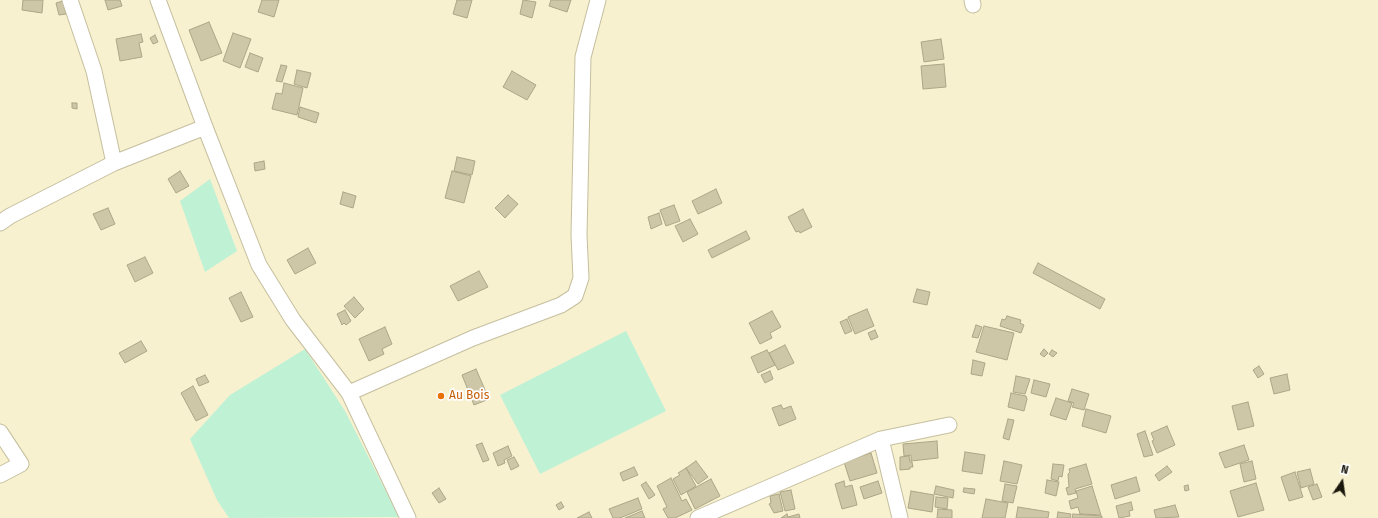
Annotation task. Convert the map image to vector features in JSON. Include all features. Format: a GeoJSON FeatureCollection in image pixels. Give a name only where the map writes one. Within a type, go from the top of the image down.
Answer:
{"type":"FeatureCollection","features":[{"type":"Feature","properties":{"kind":"street"},"geometry":{"type":"LineString","coordinates":[[70,0],[94,71],[114,163]]}},
{"type":"Feature","properties":{"kind":"street"},"geometry":{"type":"LineString","coordinates":[[158,0],[205,127],[259,265],[293,320],[349,393],[408,518]]}},
{"type":"Feature","properties":{"kind":"street"},"geometry":{"type":"LineString","coordinates":[[349,393],[473,338],[561,305],[575,296],[581,278],[579,235],[583,57],[598,0]]}},
{"type":"Feature","properties":{"kind":"street"},"geometry":{"type":"LineString","coordinates":[[0,223],[10,216],[114,163],[205,127]]}},
{"type":"Feature","properties":{"kind":"street"},"geometry":{"type":"LineString","coordinates":[[698,518],[881,439],[949,425]]}},
{"type":"Feature","properties":{"kind":"street"},"geometry":{"type":"LineString","coordinates":[[0,432],[20,464],[0,475]]}},
{"type":"Feature","properties":{"kind":"street"},"geometry":{"type":"LineString","coordinates":[[881,439],[900,518]]}},
{"type":"Feature","properties":{"kind":"green space"},"geometry":{"type":"Polygon","coordinates":[[[210,179],[237,251],[205,272],[180,201],[210,179]]]}},
{"type":"Feature","properties":{"kind":"green space"},"geometry":{"type":"Polygon","coordinates":[[[626,331],[666,411],[540,474],[500,395],[626,331]]]}},
{"type":"Feature","properties":{"kind":"green space"},"geometry":{"type":"Polygon","coordinates":[[[305,349],[345,411],[399,517],[229,518],[217,500],[190,439],[230,395],[305,349]]]}},
{"type":"Feature","properties":{"kind":"building"},"geometry":{"type":"Polygon","coordinates":[[[23,0],[43,0],[42,13],[22,10],[23,0]]]}},
{"type":"Feature","properties":{"kind":"building"},"geometry":{"type":"Polygon","coordinates":[[[105,0],[120,0],[122,6],[108,10],[105,0]]]}},
{"type":"Feature","properties":{"kind":"building"},"geometry":{"type":"Polygon","coordinates":[[[262,0],[279,0],[274,17],[258,12],[262,0]]]}},
{"type":"Feature","properties":{"kind":"building"},"geometry":{"type":"Polygon","coordinates":[[[457,0],[472,0],[467,18],[453,14],[457,0]]]}},
{"type":"Feature","properties":{"kind":"building"},"geometry":{"type":"Polygon","coordinates":[[[523,0],[536,2],[532,18],[520,14],[523,0]]]}},
{"type":"Feature","properties":{"kind":"building"},"geometry":{"type":"Polygon","coordinates":[[[551,0],[571,0],[567,12],[549,6],[551,0]]]}},
{"type":"Feature","properties":{"kind":"building"},"geometry":{"type":"Polygon","coordinates":[[[63,1],[66,14],[59,15],[56,3],[63,1]]]}},
{"type":"Feature","properties":{"kind":"building"},"geometry":{"type":"Polygon","coordinates":[[[209,22],[222,53],[201,61],[189,30],[209,22]]]}},
{"type":"Feature","properties":{"kind":"building"},"geometry":{"type":"Polygon","coordinates":[[[233,33],[251,39],[240,68],[223,61],[233,33]]]}},
{"type":"Feature","properties":{"kind":"building"},"geometry":{"type":"Polygon","coordinates":[[[141,34],[143,42],[139,43],[142,57],[120,61],[116,39],[141,34]]]}},
{"type":"Feature","properties":{"kind":"building"},"geometry":{"type":"Polygon","coordinates":[[[155,35],[158,42],[153,44],[150,38],[155,35]]]}},
{"type":"Feature","properties":{"kind":"building"},"geometry":{"type":"Polygon","coordinates":[[[941,39],[944,59],[924,62],[921,42],[941,39]]]}},
{"type":"Feature","properties":{"kind":"building"},"geometry":{"type":"Polygon","coordinates":[[[250,53],[263,58],[258,72],[245,67],[250,53]]]}},
{"type":"Feature","properties":{"kind":"building"},"geometry":{"type":"Polygon","coordinates":[[[944,64],[946,87],[923,89],[921,66],[944,64]]]}},
{"type":"Feature","properties":{"kind":"building"},"geometry":{"type":"Polygon","coordinates":[[[281,65],[287,66],[282,82],[276,81],[281,65]]]}},
{"type":"Feature","properties":{"kind":"building"},"geometry":{"type":"Polygon","coordinates":[[[297,70],[311,73],[307,88],[294,84],[297,70]]]}},
{"type":"Feature","properties":{"kind":"building"},"geometry":{"type":"Polygon","coordinates":[[[512,71],[536,85],[527,100],[503,87],[512,71]]]}},
{"type":"Feature","properties":{"kind":"building"},"geometry":{"type":"Polygon","coordinates":[[[284,83],[303,88],[297,115],[272,109],[276,93],[282,94],[284,83]]]}},
{"type":"Feature","properties":{"kind":"building"},"geometry":{"type":"Polygon","coordinates":[[[72,103],[77,103],[77,109],[72,108],[72,103]]]}},
{"type":"Feature","properties":{"kind":"building"},"geometry":{"type":"Polygon","coordinates":[[[300,107],[319,113],[316,123],[298,117],[300,107]]]}},
{"type":"Feature","properties":{"kind":"building"},"geometry":{"type":"Polygon","coordinates":[[[457,157],[475,161],[472,175],[454,171],[457,157]]]}},
{"type":"Feature","properties":{"kind":"building"},"geometry":{"type":"Polygon","coordinates":[[[264,161],[265,169],[255,171],[254,163],[264,161]]]}},
{"type":"Feature","properties":{"kind":"building"},"geometry":{"type":"Polygon","coordinates":[[[180,171],[189,186],[176,193],[168,179],[180,171]]]}},
{"type":"Feature","properties":{"kind":"building"},"geometry":{"type":"Polygon","coordinates":[[[452,171],[471,176],[464,203],[445,198],[452,171]]]}},
{"type":"Feature","properties":{"kind":"building"},"geometry":{"type":"Polygon","coordinates":[[[716,189],[722,203],[698,214],[692,201],[716,189]]]}},
{"type":"Feature","properties":{"kind":"building"},"geometry":{"type":"Polygon","coordinates":[[[343,192],[356,196],[353,208],[340,204],[343,192]]]}},
{"type":"Feature","properties":{"kind":"building"},"geometry":{"type":"Polygon","coordinates":[[[508,195],[518,204],[505,218],[495,208],[508,195]]]}},
{"type":"Feature","properties":{"kind":"building"},"geometry":{"type":"Polygon","coordinates":[[[674,205],[680,221],[666,226],[660,210],[674,205]]]}},
{"type":"Feature","properties":{"kind":"building"},"geometry":{"type":"Polygon","coordinates":[[[108,208],[115,224],[101,230],[93,214],[108,208]]]}},
{"type":"Feature","properties":{"kind":"building"},"geometry":{"type":"Polygon","coordinates":[[[803,209],[812,227],[800,233],[799,231],[796,232],[788,217],[803,209]]]}},
{"type":"Feature","properties":{"kind":"building"},"geometry":{"type":"Polygon","coordinates":[[[659,213],[662,224],[651,229],[648,217],[659,213]]]}},
{"type":"Feature","properties":{"kind":"building"},"geometry":{"type":"Polygon","coordinates":[[[690,219],[698,234],[683,242],[675,226],[690,219]]]}},
{"type":"Feature","properties":{"kind":"building"},"geometry":{"type":"Polygon","coordinates":[[[746,231],[750,239],[712,258],[708,250],[746,231]]]}},
{"type":"Feature","properties":{"kind":"building"},"geometry":{"type":"Polygon","coordinates":[[[308,248],[316,263],[295,274],[287,260],[308,248]]]}},
{"type":"Feature","properties":{"kind":"building"},"geometry":{"type":"Polygon","coordinates":[[[145,257],[153,273],[135,282],[127,265],[145,257]]]}},
{"type":"Feature","properties":{"kind":"building"},"geometry":{"type":"Polygon","coordinates":[[[1038,263],[1105,299],[1100,309],[1033,273],[1038,263]]]}},
{"type":"Feature","properties":{"kind":"building"},"geometry":{"type":"Polygon","coordinates":[[[479,271],[488,287],[458,301],[450,286],[479,271]]]}},
{"type":"Feature","properties":{"kind":"building"},"geometry":{"type":"Polygon","coordinates":[[[917,289],[930,292],[927,305],[913,302],[917,289]]]}},
{"type":"Feature","properties":{"kind":"building"},"geometry":{"type":"Polygon","coordinates":[[[241,292],[253,317],[241,322],[229,298],[241,292]]]}},
{"type":"Feature","properties":{"kind":"building"},"geometry":{"type":"Polygon","coordinates":[[[354,297],[364,309],[355,318],[344,306],[354,297]]]}},
{"type":"Feature","properties":{"kind":"building"},"geometry":{"type":"Polygon","coordinates":[[[867,309],[874,326],[855,334],[848,317],[867,309]]]}},
{"type":"Feature","properties":{"kind":"building"},"geometry":{"type":"Polygon","coordinates":[[[345,310],[351,321],[346,325],[344,323],[342,325],[337,314],[345,310]]]}},
{"type":"Feature","properties":{"kind":"building"},"geometry":{"type":"Polygon","coordinates":[[[772,311],[781,327],[770,333],[772,338],[760,344],[749,323],[772,311]]]}},
{"type":"Feature","properties":{"kind":"building"},"geometry":{"type":"Polygon","coordinates":[[[1007,316],[1021,320],[1020,323],[1024,325],[1021,333],[1000,326],[1002,319],[1005,320],[1007,316]]]}},
{"type":"Feature","properties":{"kind":"building"},"geometry":{"type":"Polygon","coordinates":[[[847,319],[852,331],[845,334],[840,322],[847,319]]]}},
{"type":"Feature","properties":{"kind":"building"},"geometry":{"type":"Polygon","coordinates":[[[976,325],[982,327],[978,338],[972,337],[976,325]]]}},
{"type":"Feature","properties":{"kind":"building"},"geometry":{"type":"Polygon","coordinates":[[[984,326],[1014,333],[1007,360],[976,352],[984,326]]]}},
{"type":"Feature","properties":{"kind":"building"},"geometry":{"type":"Polygon","coordinates":[[[385,327],[392,344],[382,349],[384,354],[369,361],[359,339],[385,327]]]}},
{"type":"Feature","properties":{"kind":"building"},"geometry":{"type":"Polygon","coordinates":[[[875,330],[878,337],[871,340],[868,333],[875,330]]]}},
{"type":"Feature","properties":{"kind":"building"},"geometry":{"type":"Polygon","coordinates":[[[141,341],[147,351],[125,363],[119,353],[141,341]]]}},
{"type":"Feature","properties":{"kind":"building"},"geometry":{"type":"Polygon","coordinates":[[[785,345],[794,363],[778,370],[769,353],[785,345]]]}},
{"type":"Feature","properties":{"kind":"building"},"geometry":{"type":"Polygon","coordinates":[[[1044,349],[1048,353],[1044,357],[1040,354],[1044,349]]]}},
{"type":"Feature","properties":{"kind":"building"},"geometry":{"type":"Polygon","coordinates":[[[767,350],[775,365],[758,373],[751,357],[767,350]]]}},
{"type":"Feature","properties":{"kind":"building"},"geometry":{"type":"Polygon","coordinates":[[[1052,350],[1057,353],[1053,357],[1049,354],[1052,350]]]}},
{"type":"Feature","properties":{"kind":"building"},"geometry":{"type":"Polygon","coordinates":[[[973,360],[985,363],[982,376],[971,374],[973,360]]]}},
{"type":"Feature","properties":{"kind":"building"},"geometry":{"type":"Polygon","coordinates":[[[1259,366],[1264,374],[1258,378],[1253,370],[1259,366]]]}},
{"type":"Feature","properties":{"kind":"building"},"geometry":{"type":"Polygon","coordinates":[[[476,369],[489,399],[474,405],[462,375],[476,369]]]}},
{"type":"Feature","properties":{"kind":"building"},"geometry":{"type":"Polygon","coordinates":[[[770,371],[773,379],[765,383],[761,375],[770,371]]]}},
{"type":"Feature","properties":{"kind":"building"},"geometry":{"type":"Polygon","coordinates":[[[1287,374],[1290,390],[1274,394],[1270,378],[1287,374]]]}},
{"type":"Feature","properties":{"kind":"building"},"geometry":{"type":"Polygon","coordinates":[[[205,375],[209,382],[199,386],[196,379],[205,375]]]}},
{"type":"Feature","properties":{"kind":"building"},"geometry":{"type":"Polygon","coordinates":[[[1016,376],[1030,379],[1025,394],[1013,392],[1016,376]]]}},
{"type":"Feature","properties":{"kind":"building"},"geometry":{"type":"Polygon","coordinates":[[[1034,380],[1050,384],[1046,397],[1031,393],[1034,380]]]}},
{"type":"Feature","properties":{"kind":"building"},"geometry":{"type":"Polygon","coordinates":[[[193,386],[208,415],[196,421],[181,393],[193,386]]]}},
{"type":"Feature","properties":{"kind":"building"},"geometry":{"type":"Polygon","coordinates":[[[1072,389],[1089,394],[1084,410],[1072,407],[1074,403],[1068,401],[1072,389]]]}},
{"type":"Feature","properties":{"kind":"building"},"geometry":{"type":"Polygon","coordinates":[[[1011,393],[1026,396],[1027,399],[1024,411],[1008,407],[1011,393]]]}},
{"type":"Feature","properties":{"kind":"building"},"geometry":{"type":"Polygon","coordinates":[[[1056,398],[1072,403],[1066,420],[1050,415],[1056,398]]]}},
{"type":"Feature","properties":{"kind":"building"},"geometry":{"type":"Polygon","coordinates":[[[1248,402],[1254,426],[1238,430],[1232,406],[1248,402]]]}},
{"type":"Feature","properties":{"kind":"building"},"geometry":{"type":"Polygon","coordinates":[[[781,405],[783,409],[791,406],[796,419],[779,426],[772,408],[781,405]]]}},
{"type":"Feature","properties":{"kind":"building"},"geometry":{"type":"Polygon","coordinates":[[[1086,409],[1111,416],[1106,433],[1082,426],[1086,409]]]}},
{"type":"Feature","properties":{"kind":"building"},"geometry":{"type":"Polygon","coordinates":[[[1008,419],[1014,420],[1009,440],[1003,438],[1008,419]]]}},
{"type":"Feature","properties":{"kind":"building"},"geometry":{"type":"Polygon","coordinates":[[[1167,426],[1175,445],[1157,453],[1152,441],[1154,440],[1151,433],[1167,426]]]}},
{"type":"Feature","properties":{"kind":"building"},"geometry":{"type":"Polygon","coordinates":[[[1145,431],[1153,455],[1144,457],[1137,434],[1145,431]]]}},
{"type":"Feature","properties":{"kind":"building"},"geometry":{"type":"Polygon","coordinates":[[[937,441],[938,458],[911,461],[911,455],[904,456],[903,444],[937,441]]]}},
{"type":"Feature","properties":{"kind":"building"},"geometry":{"type":"Polygon","coordinates":[[[482,443],[489,460],[483,462],[476,445],[482,443]]]}},
{"type":"Feature","properties":{"kind":"building"},"geometry":{"type":"Polygon","coordinates":[[[1244,445],[1249,460],[1225,468],[1219,453],[1244,445]]]}},
{"type":"Feature","properties":{"kind":"building"},"geometry":{"type":"Polygon","coordinates":[[[508,446],[512,456],[504,460],[505,463],[498,466],[493,453],[508,446]]]}},
{"type":"Feature","properties":{"kind":"building"},"geometry":{"type":"Polygon","coordinates":[[[965,452],[985,455],[982,474],[962,471],[965,452]]]}},
{"type":"Feature","properties":{"kind":"building"},"geometry":{"type":"Polygon","coordinates":[[[871,453],[877,473],[850,481],[844,462],[871,453]]]}},
{"type":"Feature","properties":{"kind":"building"},"geometry":{"type":"Polygon","coordinates":[[[909,456],[913,467],[910,467],[910,469],[900,470],[900,457],[909,456]]]}},
{"type":"Feature","properties":{"kind":"building"},"geometry":{"type":"Polygon","coordinates":[[[514,457],[519,466],[511,470],[507,460],[514,457]]]}},
{"type":"Feature","properties":{"kind":"building"},"geometry":{"type":"Polygon","coordinates":[[[696,461],[708,477],[698,484],[686,468],[696,461]]]}},
{"type":"Feature","properties":{"kind":"building"},"geometry":{"type":"Polygon","coordinates":[[[1004,461],[1022,465],[1017,484],[1000,481],[1004,461]]]}},
{"type":"Feature","properties":{"kind":"building"},"geometry":{"type":"Polygon","coordinates":[[[1252,461],[1256,479],[1244,482],[1240,464],[1252,461]]]}},
{"type":"Feature","properties":{"kind":"building"},"geometry":{"type":"Polygon","coordinates":[[[1053,464],[1064,465],[1062,477],[1059,476],[1058,481],[1051,479],[1053,464]]]}},
{"type":"Feature","properties":{"kind":"building"},"geometry":{"type":"Polygon","coordinates":[[[1086,464],[1092,484],[1075,489],[1076,493],[1068,495],[1066,488],[1069,487],[1069,469],[1086,464]]]}},
{"type":"Feature","properties":{"kind":"building"},"geometry":{"type":"Polygon","coordinates":[[[1167,466],[1172,472],[1159,481],[1155,475],[1167,466]]]}},
{"type":"Feature","properties":{"kind":"building"},"geometry":{"type":"Polygon","coordinates":[[[634,467],[638,475],[623,481],[620,473],[634,467]]]}},
{"type":"Feature","properties":{"kind":"building"},"geometry":{"type":"Polygon","coordinates":[[[686,468],[696,486],[681,495],[673,479],[680,475],[678,473],[686,468]]]}},
{"type":"Feature","properties":{"kind":"building"},"geometry":{"type":"Polygon","coordinates":[[[1310,469],[1314,484],[1301,488],[1297,472],[1310,469]]]}},
{"type":"Feature","properties":{"kind":"building"},"geometry":{"type":"Polygon","coordinates":[[[1295,472],[1303,497],[1289,501],[1281,477],[1295,472]]]}},
{"type":"Feature","properties":{"kind":"building"},"geometry":{"type":"Polygon","coordinates":[[[1136,477],[1140,491],[1115,499],[1111,485],[1136,477]]]}},
{"type":"Feature","properties":{"kind":"building"},"geometry":{"type":"Polygon","coordinates":[[[671,478],[682,501],[686,499],[692,510],[675,518],[668,518],[663,509],[667,507],[657,486],[671,478]]]}},
{"type":"Feature","properties":{"kind":"building"},"geometry":{"type":"Polygon","coordinates":[[[711,479],[720,496],[695,509],[687,492],[711,479]]]}},
{"type":"Feature","properties":{"kind":"building"},"geometry":{"type":"Polygon","coordinates":[[[1047,480],[1059,482],[1056,496],[1045,493],[1047,480]]]}},
{"type":"Feature","properties":{"kind":"building"},"geometry":{"type":"Polygon","coordinates":[[[844,481],[845,487],[852,485],[857,505],[842,509],[835,484],[844,481]]]}},
{"type":"Feature","properties":{"kind":"building"},"geometry":{"type":"Polygon","coordinates":[[[878,481],[882,493],[864,499],[860,487],[878,481]]]}},
{"type":"Feature","properties":{"kind":"building"},"geometry":{"type":"Polygon","coordinates":[[[646,482],[655,495],[649,499],[641,485],[646,482]]]}},
{"type":"Feature","properties":{"kind":"building"},"geometry":{"type":"Polygon","coordinates":[[[1256,483],[1264,510],[1238,517],[1230,491],[1256,483]]]}},
{"type":"Feature","properties":{"kind":"building"},"geometry":{"type":"Polygon","coordinates":[[[1005,484],[1017,486],[1013,503],[1002,501],[1005,484]]]}},
{"type":"Feature","properties":{"kind":"building"},"geometry":{"type":"Polygon","coordinates":[[[1317,484],[1322,497],[1313,500],[1308,487],[1317,484]]]}},
{"type":"Feature","properties":{"kind":"building"},"geometry":{"type":"Polygon","coordinates":[[[1188,485],[1189,490],[1185,491],[1184,486],[1188,485]]]}},
{"type":"Feature","properties":{"kind":"building"},"geometry":{"type":"Polygon","coordinates":[[[936,486],[954,490],[953,498],[934,494],[936,486]]]}},
{"type":"Feature","properties":{"kind":"building"},"geometry":{"type":"Polygon","coordinates":[[[1092,486],[1101,515],[1080,514],[1078,507],[1071,509],[1069,501],[1078,498],[1076,491],[1092,486]]]}},
{"type":"Feature","properties":{"kind":"building"},"geometry":{"type":"Polygon","coordinates":[[[439,488],[446,499],[439,503],[432,493],[439,488]]]}},
{"type":"Feature","properties":{"kind":"building"},"geometry":{"type":"Polygon","coordinates":[[[964,488],[975,489],[974,494],[963,492],[964,488]]]}},
{"type":"Feature","properties":{"kind":"building"},"geometry":{"type":"Polygon","coordinates":[[[791,490],[795,509],[785,511],[780,492],[791,490]]]}},
{"type":"Feature","properties":{"kind":"building"},"geometry":{"type":"Polygon","coordinates":[[[911,491],[934,495],[932,512],[908,508],[911,491]]]}},
{"type":"Feature","properties":{"kind":"building"},"geometry":{"type":"Polygon","coordinates":[[[779,494],[783,511],[774,513],[769,504],[771,503],[770,496],[779,494]]]}},
{"type":"Feature","properties":{"kind":"building"},"geometry":{"type":"Polygon","coordinates":[[[936,497],[948,498],[947,509],[935,507],[936,497]]]}},
{"type":"Feature","properties":{"kind":"building"},"geometry":{"type":"Polygon","coordinates":[[[638,498],[642,509],[620,518],[613,518],[609,509],[638,498]]]}},
{"type":"Feature","properties":{"kind":"building"},"geometry":{"type":"Polygon","coordinates":[[[986,499],[1008,503],[1005,518],[982,518],[986,499]]]}},
{"type":"Feature","properties":{"kind":"building"},"geometry":{"type":"Polygon","coordinates":[[[561,502],[564,507],[559,510],[556,505],[561,502]]]}},
{"type":"Feature","properties":{"kind":"building"},"geometry":{"type":"Polygon","coordinates":[[[1131,502],[1133,510],[1129,511],[1130,516],[1119,518],[1116,506],[1131,502]]]}},
{"type":"Feature","properties":{"kind":"building"},"geometry":{"type":"Polygon","coordinates":[[[1175,505],[1179,517],[1156,518],[1154,510],[1175,505]]]}},
{"type":"Feature","properties":{"kind":"building"},"geometry":{"type":"Polygon","coordinates":[[[1018,507],[1049,512],[1048,518],[1016,518],[1018,507]]]}},
{"type":"Feature","properties":{"kind":"building"},"geometry":{"type":"Polygon","coordinates":[[[938,509],[952,510],[952,518],[937,518],[938,509]]]}},
{"type":"Feature","properties":{"kind":"building"},"geometry":{"type":"Polygon","coordinates":[[[642,511],[645,518],[625,518],[642,511]]]}},
{"type":"Feature","properties":{"kind":"building"},"geometry":{"type":"Polygon","coordinates":[[[589,512],[592,518],[577,518],[589,512]]]}},
{"type":"Feature","properties":{"kind":"building"},"geometry":{"type":"Polygon","coordinates":[[[1058,512],[1071,514],[1070,518],[1057,518],[1058,512]]]}},
{"type":"Feature","properties":{"kind":"building"},"geometry":{"type":"Polygon","coordinates":[[[787,514],[788,517],[799,514],[800,518],[781,518],[787,514]]]}},
{"type":"Feature","properties":{"kind":"building"},"geometry":{"type":"Polygon","coordinates":[[[1073,514],[1102,516],[1102,518],[1072,518],[1073,514]]]}},
{"type":"Feature","properties":{"kind":"place","name":"Au Bois"},"geometry":{"type":"Point","coordinates":[441,396]}}]}
